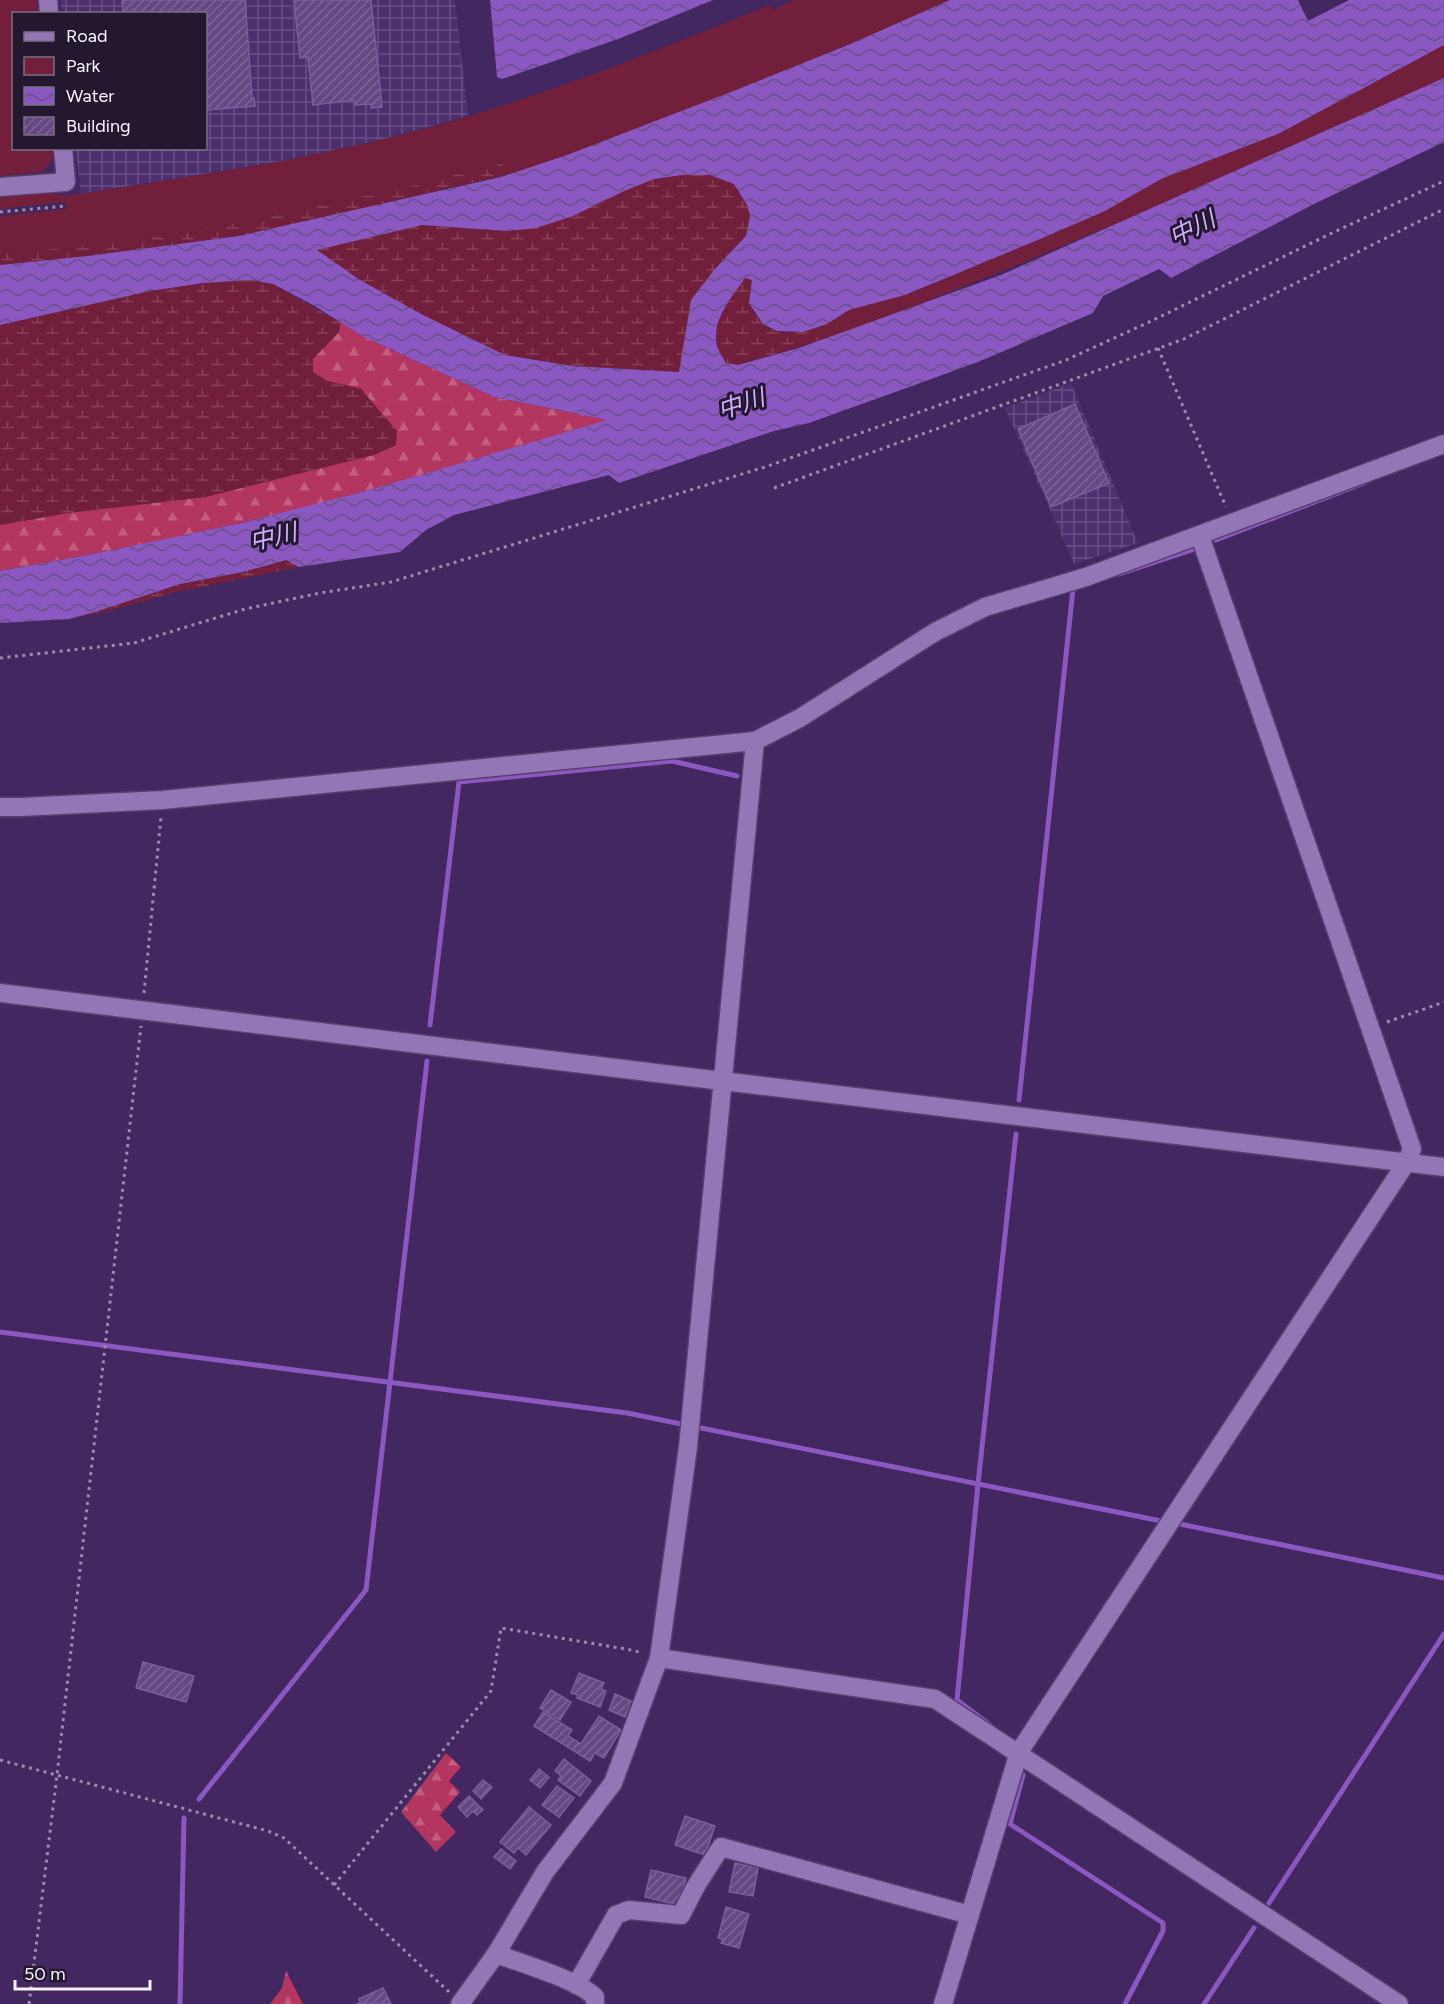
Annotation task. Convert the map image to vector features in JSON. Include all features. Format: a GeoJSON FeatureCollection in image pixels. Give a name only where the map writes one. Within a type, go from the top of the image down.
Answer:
{"type":"FeatureCollection","features":[{"type":"Feature","properties":{"kind":"street"},"geometry":{"type":"LineString","coordinates":[[0,187],[66,182],[63,150]]}},
{"type":"Feature","properties":{"kind":"street"},"geometry":{"type":"LineString","coordinates":[[0,807],[163,800],[755,741],[800,718],[935,632],[985,607],[1086,577],[1444,444]]}},
{"type":"Feature","properties":{"kind":"street"},"geometry":{"type":"LineString","coordinates":[[943,2004],[1019,1752],[1406,1162],[1412,1149],[1200,536]]}},
{"type":"Feature","properties":{"kind":"street"},"geometry":{"type":"LineString","coordinates":[[460,2003],[496,1954],[545,1872],[613,1784],[658,1659],[690,1425],[755,741]]}},
{"type":"Feature","properties":{"kind":"street"},"geometry":{"type":"LineString","coordinates":[[0,993],[722,1082],[1444,1167]]}},
{"type":"Feature","properties":{"kind":"street"},"geometry":{"type":"LineString","coordinates":[[658,1659],[935,1699],[1019,1752],[1399,2004]]}},
{"type":"Feature","properties":{"kind":"street"},"geometry":{"type":"LineString","coordinates":[[576,1984],[616,1915],[628,1910],[681,1915],[721,1847],[970,1915]]}},
{"type":"Feature","properties":{"kind":"street"},"geometry":{"type":"LineString","coordinates":[[496,1954],[576,1984],[595,1998],[595,2004]]}},
{"type":"Feature","properties":{"kind":"path"},"geometry":{"type":"LineString","coordinates":[[0,658],[134,643],[245,609],[320,593],[391,582],[765,467],[1066,360],[1444,181]]}},
{"type":"Feature","properties":{"kind":"path"},"geometry":{"type":"LineString","coordinates":[[0,212],[66,206]]}},
{"type":"Feature","properties":{"kind":"path"},"geometry":{"type":"LineString","coordinates":[[774,488],[1184,339],[1444,209]]}},
{"type":"Feature","properties":{"kind":"path"},"geometry":{"type":"LineString","coordinates":[[1158,348],[1233,522]]}},
{"type":"Feature","properties":{"kind":"path"},"geometry":{"type":"LineString","coordinates":[[29,2004],[106,1337],[163,800]]}},
{"type":"Feature","properties":{"kind":"path"},"geometry":{"type":"LineString","coordinates":[[1371,1028],[1444,1002]]}},
{"type":"Feature","properties":{"kind":"path"},"geometry":{"type":"LineString","coordinates":[[334,1885],[491,1691],[501,1628],[632,1650],[658,1659]]}},
{"type":"Feature","properties":{"kind":"path"},"geometry":{"type":"LineString","coordinates":[[0,1760],[268,1831],[284,1838],[460,2003]]}},
{"type":"Feature","properties":{"kind":"shaded area"},"geometry":{"type":"Polygon","coordinates":[[[61,0],[455,0],[468,116],[381,140],[277,162],[81,194],[76,150],[207,150],[207,12],[62,12],[61,0]]]}},
{"type":"Feature","properties":{"kind":"shaded area"},"geometry":{"type":"Polygon","coordinates":[[[1071,383],[1138,543],[1074,564],[1005,408],[1071,383]]]}},
{"type":"Feature","properties":{"kind":"green space"},"geometry":{"type":"Polygon","coordinates":[[[0,0],[36,0],[38,12],[12,12],[12,150],[52,150],[53,159],[43,172],[0,176],[0,0]]]}},
{"type":"Feature","properties":{"kind":"green space"},"geometry":{"type":"Polygon","coordinates":[[[794,0],[950,0],[737,91],[519,172],[498,163],[422,184],[239,223],[115,243],[0,254],[0,216],[67,209],[65,202],[0,209],[0,198],[57,191],[58,196],[81,194],[268,163],[380,140],[529,97],[626,62],[770,5],[772,10],[794,0]]]}},
{"type":"Feature","properties":{"kind":"green space"},"geometry":{"type":"Polygon","coordinates":[[[1444,45],[1444,78],[1417,91],[1048,253],[823,340],[819,327],[849,310],[905,295],[1105,211],[1161,179],[1278,134],[1444,45]]]}},
{"type":"Feature","properties":{"kind":"green space"},"geometry":{"type":"Polygon","coordinates":[[[498,163],[519,172],[239,236],[0,265],[0,254],[115,243],[239,223],[422,184],[498,163]]]}},
{"type":"Feature","properties":{"kind":"green space"},"geometry":{"type":"Polygon","coordinates":[[[682,175],[710,175],[734,184],[747,205],[750,216],[746,236],[714,270],[685,344],[679,372],[572,366],[505,355],[421,314],[360,280],[316,250],[422,225],[507,231],[654,179],[682,175]]]}},
{"type":"Feature","properties":{"kind":"green space"},"geometry":{"type":"Polygon","coordinates":[[[745,277],[752,279],[749,303],[763,324],[782,332],[798,332],[819,327],[823,340],[738,365],[726,363],[717,346],[717,327],[724,309],[745,277]]]}},
{"type":"Feature","properties":{"kind":"green space"},"geometry":{"type":"Polygon","coordinates":[[[251,280],[273,284],[340,322],[339,332],[313,359],[313,372],[327,381],[361,389],[397,431],[396,445],[374,455],[205,497],[67,513],[0,525],[0,325],[150,291],[203,283],[251,280]]]}},
{"type":"Feature","properties":{"kind":"green space"},"geometry":{"type":"Polygon","coordinates":[[[340,322],[364,337],[494,397],[608,420],[423,475],[283,513],[207,531],[0,571],[0,525],[67,513],[205,497],[373,455],[396,445],[361,389],[327,381],[313,372],[313,359],[339,332],[340,322]]]}},
{"type":"Feature","properties":{"kind":"green space"},"geometry":{"type":"Polygon","coordinates":[[[286,560],[299,567],[172,593],[69,619],[180,584],[243,572],[286,560]]]}},
{"type":"Feature","properties":{"kind":"green space"},"geometry":{"type":"Polygon","coordinates":[[[446,1753],[461,1767],[449,1781],[460,1792],[440,1815],[456,1832],[436,1852],[401,1812],[446,1753]]]}},
{"type":"Feature","properties":{"kind":"green space"},"geometry":{"type":"Polygon","coordinates":[[[286,1971],[303,2004],[270,2004],[282,1988],[286,1971]]]}},
{"type":"Feature","properties":{"kind":"water"},"geometry":{"type":"Polygon","coordinates":[[[490,0],[713,0],[621,38],[502,79],[497,77],[490,0]]]}},
{"type":"Feature","properties":{"kind":"water","name":"中川"},"geometry":{"type":"Polygon","coordinates":[[[950,0],[1298,0],[1308,21],[1349,0],[1444,0],[1444,45],[1278,134],[1161,179],[1105,211],[905,295],[849,310],[827,324],[803,332],[777,331],[763,324],[749,303],[752,280],[745,278],[724,309],[717,327],[717,346],[726,363],[738,365],[799,348],[1001,275],[1444,78],[1444,142],[1314,204],[1171,278],[1159,269],[1103,296],[1093,313],[978,362],[809,423],[774,431],[619,483],[609,475],[454,515],[426,530],[400,552],[299,567],[286,560],[243,572],[180,584],[69,619],[0,623],[0,571],[237,524],[366,491],[607,420],[494,397],[364,337],[313,305],[273,284],[251,280],[203,283],[150,291],[0,325],[0,265],[239,236],[501,177],[567,155],[848,45],[950,0]],[[682,175],[654,179],[573,216],[536,228],[507,231],[422,225],[317,250],[360,280],[421,314],[505,355],[572,366],[679,372],[691,300],[714,270],[746,236],[750,216],[747,205],[734,184],[710,175],[682,175]]]}},
{"type":"Feature","properties":{"kind":"building"},"geometry":{"type":"Polygon","coordinates":[[[122,0],[245,0],[252,98],[254,98],[255,106],[207,110],[207,12],[123,12],[122,0]]]}},
{"type":"Feature","properties":{"kind":"building"},"geometry":{"type":"Polygon","coordinates":[[[294,0],[371,0],[382,107],[371,108],[371,104],[355,105],[354,100],[313,105],[308,57],[300,58],[294,0]]]}},
{"type":"Feature","properties":{"kind":"building"},"geometry":{"type":"Polygon","coordinates":[[[1075,404],[1109,483],[1051,507],[1018,429],[1075,404]]]}},
{"type":"Feature","properties":{"kind":"building"},"geometry":{"type":"Polygon","coordinates":[[[143,1662],[194,1676],[186,1702],[136,1688],[143,1662]]]}},
{"type":"Feature","properties":{"kind":"building"},"geometry":{"type":"Polygon","coordinates":[[[579,1673],[604,1683],[601,1689],[606,1691],[600,1707],[577,1698],[578,1695],[571,1693],[579,1673]]]}},
{"type":"Feature","properties":{"kind":"building"},"geometry":{"type":"Polygon","coordinates":[[[551,1690],[571,1702],[560,1720],[540,1708],[551,1690]]]}},
{"type":"Feature","properties":{"kind":"building"},"geometry":{"type":"Polygon","coordinates":[[[615,1694],[631,1701],[625,1717],[609,1710],[615,1694]]]}},
{"type":"Feature","properties":{"kind":"building"},"geometry":{"type":"Polygon","coordinates":[[[543,1712],[572,1730],[568,1736],[581,1744],[599,1716],[621,1730],[604,1758],[595,1753],[590,1761],[534,1726],[543,1712]]]}},
{"type":"Feature","properties":{"kind":"building"},"geometry":{"type":"Polygon","coordinates":[[[564,1759],[591,1781],[580,1796],[558,1780],[561,1776],[555,1771],[564,1759]]]}},
{"type":"Feature","properties":{"kind":"building"},"geometry":{"type":"Polygon","coordinates":[[[539,1769],[549,1777],[540,1788],[530,1780],[539,1769]]]}},
{"type":"Feature","properties":{"kind":"building"},"geometry":{"type":"Polygon","coordinates":[[[483,1780],[492,1787],[481,1799],[473,1791],[483,1780]]]}},
{"type":"Feature","properties":{"kind":"building"},"geometry":{"type":"Polygon","coordinates":[[[557,1786],[574,1798],[559,1817],[542,1805],[557,1786]]]}},
{"type":"Feature","properties":{"kind":"building"},"geometry":{"type":"Polygon","coordinates":[[[469,1796],[483,1810],[477,1815],[473,1811],[467,1817],[458,1807],[469,1796]]]}},
{"type":"Feature","properties":{"kind":"building"},"geometry":{"type":"Polygon","coordinates":[[[529,1807],[551,1825],[526,1855],[518,1848],[514,1853],[500,1842],[529,1807]]]}},
{"type":"Feature","properties":{"kind":"building"},"geometry":{"type":"Polygon","coordinates":[[[685,1816],[715,1826],[705,1855],[675,1845],[685,1816]]]}},
{"type":"Feature","properties":{"kind":"building"},"geometry":{"type":"Polygon","coordinates":[[[501,1849],[516,1861],[510,1869],[494,1857],[501,1849]]]}},
{"type":"Feature","properties":{"kind":"building"},"geometry":{"type":"Polygon","coordinates":[[[735,1863],[758,1868],[753,1896],[729,1892],[735,1863]]]}},
{"type":"Feature","properties":{"kind":"building"},"geometry":{"type":"Polygon","coordinates":[[[651,1870],[686,1878],[679,1905],[645,1897],[651,1870]]]}},
{"type":"Feature","properties":{"kind":"building"},"geometry":{"type":"Polygon","coordinates":[[[726,1907],[749,1914],[739,1948],[721,1943],[723,1939],[718,1938],[726,1907]]]}},
{"type":"Feature","properties":{"kind":"building"},"geometry":{"type":"Polygon","coordinates":[[[383,1988],[391,2004],[357,2004],[360,2002],[359,1999],[383,1988]]]}},
{"type":"Feature","properties":{"kind":"waterway"},"geometry":{"type":"LineString","coordinates":[[1216,540],[1364,483]]}},
{"type":"Feature","properties":{"kind":"waterway"},"geometry":{"type":"LineString","coordinates":[[1119,574],[1192,550]]}},
{"type":"Feature","properties":{"kind":"waterway"},"geometry":{"type":"LineString","coordinates":[[1019,1100],[1073,589],[1076,588]]}},
{"type":"Feature","properties":{"kind":"waterway"},"geometry":{"type":"LineString","coordinates":[[430,1025],[459,782],[672,761],[737,776]]}},
{"type":"Feature","properties":{"kind":"waterway"},"geometry":{"type":"LineString","coordinates":[[199,1799],[366,1590],[427,1061]]}},
{"type":"Feature","properties":{"kind":"waterway"},"geometry":{"type":"LineString","coordinates":[[990,1725],[957,1700],[1016,1134]]}},
{"type":"Feature","properties":{"kind":"waterway"},"geometry":{"type":"LineString","coordinates":[[0,1332],[627,1413],[1166,1522]]}},
{"type":"Feature","properties":{"kind":"waterway"},"geometry":{"type":"LineString","coordinates":[[1175,1523],[1444,1578]]}},
{"type":"Feature","properties":{"kind":"waterway"},"geometry":{"type":"LineString","coordinates":[[1269,1903],[1444,1634]]}},
{"type":"Feature","properties":{"kind":"waterway"},"geometry":{"type":"LineString","coordinates":[[1023,1775],[1010,1824],[1163,1923],[1163,1931],[1125,2004]]}},
{"type":"Feature","properties":{"kind":"waterway"},"geometry":{"type":"LineString","coordinates":[[180,2004],[184,1818]]}},
{"type":"Feature","properties":{"kind":"waterway"},"geometry":{"type":"LineString","coordinates":[[1204,2004],[1254,1928]]}}]}
